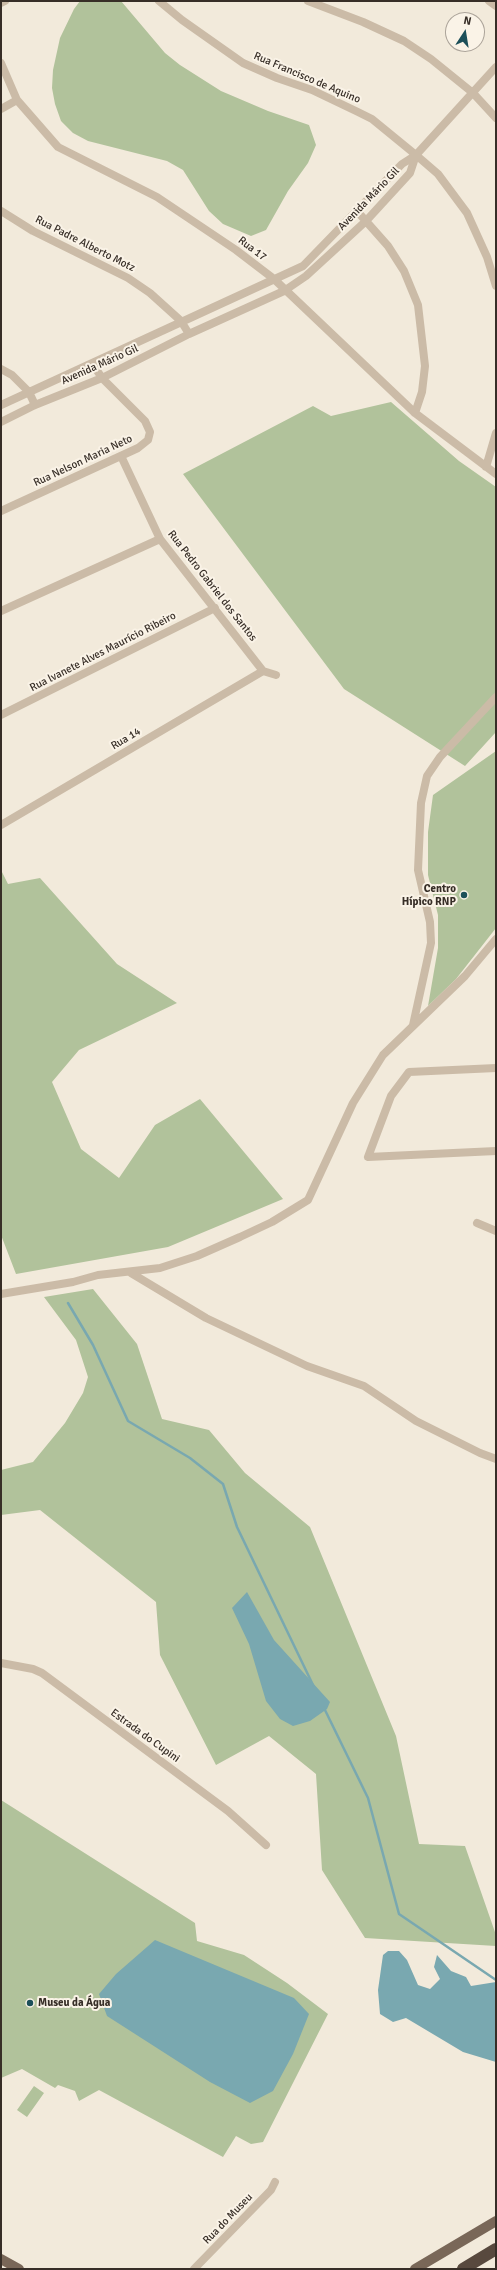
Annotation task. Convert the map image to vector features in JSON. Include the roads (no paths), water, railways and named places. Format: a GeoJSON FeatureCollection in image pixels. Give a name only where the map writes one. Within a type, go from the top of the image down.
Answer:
{"type":"FeatureCollection","features":[{"type":"Feature","properties":{"kind":"highway"},"geometry":{"type":"LineString","coordinates":[[462,2269],[496,2249]]}},
{"type":"Feature","properties":{"kind":"main road"},"geometry":{"type":"LineString","coordinates":[[415,2269],[496,2221]]}},
{"type":"Feature","properties":{"kind":"main road"},"geometry":{"type":"LineString","coordinates":[[1,2259],[19,2269]]}},
{"type":"Feature","properties":{"kind":"street"},"geometry":{"type":"LineString","coordinates":[[1,3],[5,1]]}},
{"type":"Feature","properties":{"kind":"street","name":"Rua Francisco de Aquino"},"geometry":{"type":"LineString","coordinates":[[159,1],[182,20],[243,63],[312,90],[372,119],[416,155],[438,174],[466,213],[487,257],[496,286]]}},
{"type":"Feature","properties":{"kind":"street"},"geometry":{"type":"LineString","coordinates":[[308,1],[363,22],[404,41],[431,59],[473,93],[496,118]]}},
{"type":"Feature","properties":{"kind":"street"},"geometry":{"type":"LineString","coordinates":[[489,1],[496,6]]}},
{"type":"Feature","properties":{"kind":"street","name":"Rua 17"},"geometry":{"type":"LineString","coordinates":[[1,63],[17,100],[58,147],[157,197],[236,250],[274,279],[284,291],[415,413],[496,474]]}},
{"type":"Feature","properties":{"kind":"street"},"geometry":{"type":"LineString","coordinates":[[416,155],[496,67]]}},
{"type":"Feature","properties":{"kind":"street"},"geometry":{"type":"LineString","coordinates":[[1,109],[17,100]]}},
{"type":"Feature","properties":{"kind":"street","name":"Avenida Mário Gil"},"geometry":{"type":"LineString","coordinates":[[1,405],[303,266],[334,236],[402,164],[416,155]]}},
{"type":"Feature","properties":{"kind":"street","name":"Avenida Mário Gil"},"geometry":{"type":"LineString","coordinates":[[1,422],[35,405],[102,378],[189,334],[284,291],[306,276],[366,221],[410,173],[416,155]]}},
{"type":"Feature","properties":{"kind":"street","name":"Rua Padre Alberto Motz"},"geometry":{"type":"LineString","coordinates":[[1,211],[33,231],[128,278],[150,293],[181,321],[189,334]]}},
{"type":"Feature","properties":{"kind":"street"},"geometry":{"type":"LineString","coordinates":[[357,211],[392,252],[404,271],[418,305],[425,366],[422,392],[415,413]]}},
{"type":"Feature","properties":{"kind":"street"},"geometry":{"type":"LineString","coordinates":[[334,236],[341,244]]}},
{"type":"Feature","properties":{"kind":"street","name":"Rua Nelson Maria Neto"},"geometry":{"type":"LineString","coordinates":[[1,511],[138,448],[148,440],[150,432],[145,421],[102,378],[92,363]]}},
{"type":"Feature","properties":{"kind":"street"},"geometry":{"type":"LineString","coordinates":[[1,368],[12,375],[29,392],[35,405]]}},
{"type":"Feature","properties":{"kind":"street"},"geometry":{"type":"LineString","coordinates":[[486,467],[496,433]]}},
{"type":"Feature","properties":{"kind":"street","name":"Rua Pedro Gabriel dos Santos"},"geometry":{"type":"LineString","coordinates":[[121,456],[160,539],[263,671]]}},
{"type":"Feature","properties":{"kind":"street"},"geometry":{"type":"LineString","coordinates":[[1,611],[160,539]]}},
{"type":"Feature","properties":{"kind":"street","name":"Rua lvanete Alves Maurício Ribeiro"},"geometry":{"type":"LineString","coordinates":[[1,715],[215,608]]}},
{"type":"Feature","properties":{"kind":"street"},"geometry":{"type":"LineString","coordinates":[[263,671],[276,675]]}},
{"type":"Feature","properties":{"kind":"street","name":"Rua 14"},"geometry":{"type":"LineString","coordinates":[[1,825],[263,671]]}},
{"type":"Feature","properties":{"kind":"street"},"geometry":{"type":"LineString","coordinates":[[413,1025],[431,944],[430,922],[418,870],[421,803],[427,776],[440,757],[496,697]]}},
{"type":"Feature","properties":{"kind":"street"},"geometry":{"type":"LineString","coordinates":[[1,1294],[73,1282],[98,1275],[160,1268],[197,1256],[272,1222],[308,1200],[353,1103],[383,1055],[465,976],[496,939]]}},
{"type":"Feature","properties":{"kind":"street"},"geometry":{"type":"LineString","coordinates":[[496,1068],[409,1072],[391,1096],[368,1157],[496,1152]]}},
{"type":"Feature","properties":{"kind":"street"},"geometry":{"type":"LineString","coordinates":[[477,1223],[496,1231]]}},
{"type":"Feature","properties":{"kind":"street"},"geometry":{"type":"LineString","coordinates":[[131,1272],[206,1318],[307,1366],[364,1386],[416,1421],[480,1453],[496,1459]]}},
{"type":"Feature","properties":{"kind":"street","name":"Estrada do Cupini"},"geometry":{"type":"LineString","coordinates":[[1,1663],[32,1669],[42,1674],[228,1810],[266,1845]]}},
{"type":"Feature","properties":{"kind":"street","name":"Rua do Museu"},"geometry":{"type":"LineString","coordinates":[[194,2269],[271,2190],[275,2182]]}},
{"type":"Feature","properties":{"kind":"water"},"geometry":{"type":"Polygon","coordinates":[[[247,1592],[274,1640],[330,1702],[327,1709],[310,1721],[293,1726],[280,1719],[266,1701],[249,1644],[232,1608],[247,1592]]]}},
{"type":"Feature","properties":{"kind":"water"},"geometry":{"type":"Polygon","coordinates":[[[155,1940],[294,1998],[309,2014],[293,2054],[273,2091],[250,2103],[210,2082],[107,2016],[99,1994],[116,1974],[155,1940]]]}},
{"type":"Feature","properties":{"kind":"water"},"geometry":{"type":"Polygon","coordinates":[[[388,1951],[399,1951],[407,1960],[418,1985],[430,1989],[440,1979],[434,1967],[437,1955],[451,1971],[466,1977],[471,1986],[496,1982],[496,2062],[463,2052],[406,2018],[393,2022],[380,2014],[378,1990],[383,1955],[388,1951]]]}},
{"type":"Feature","properties":{"kind":"waterway"},"geometry":{"type":"LineString","coordinates":[[68,1303],[93,1345],[128,1421],[190,1458],[223,1484],[237,1527],[313,1685]]}},
{"type":"Feature","properties":{"kind":"waterway"},"geometry":{"type":"LineString","coordinates":[[324,1708],[368,1798],[399,1914],[496,1980]]}},
{"type":"Feature","properties":{"kind":"place","name":"Centro Hípico RNP"},"geometry":{"type":"Point","coordinates":[464,895]}},
{"type":"Feature","properties":{"kind":"place","name":"Museu da Água"},"geometry":{"type":"Point","coordinates":[30,2003]}}]}
